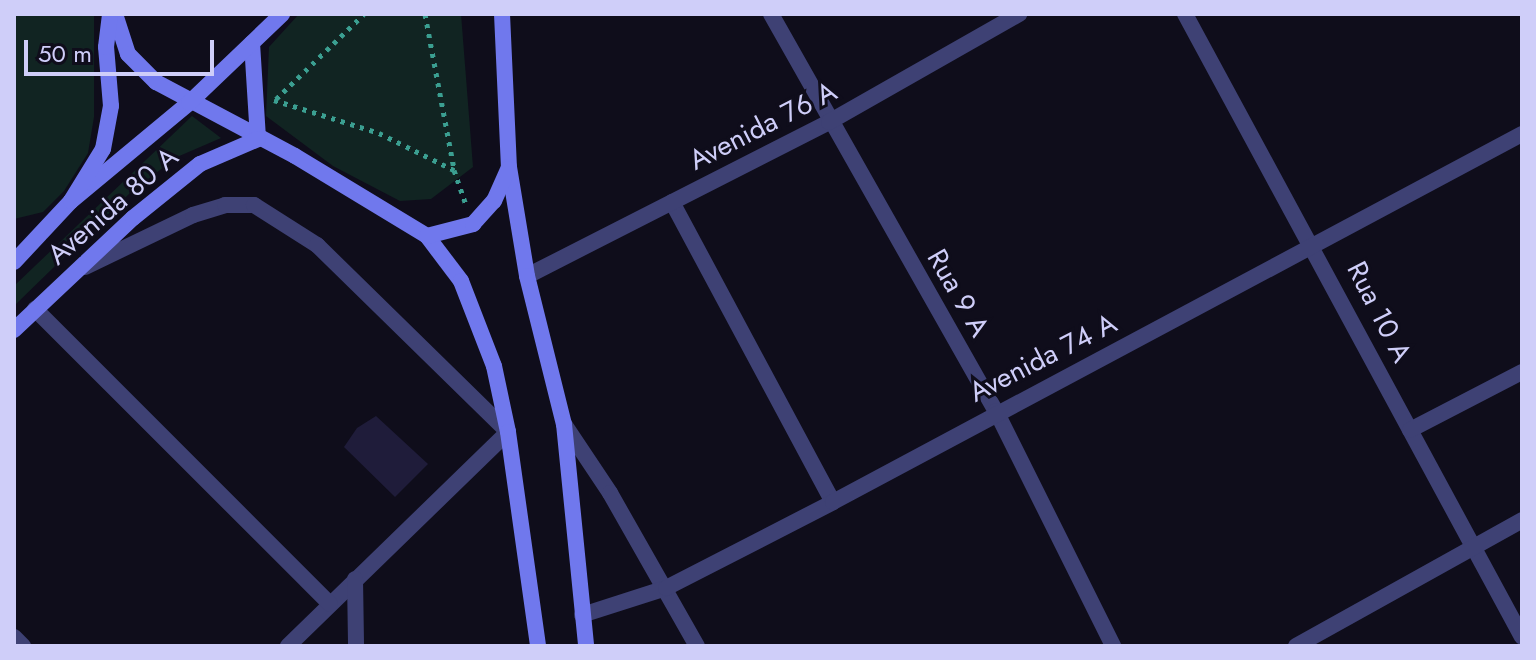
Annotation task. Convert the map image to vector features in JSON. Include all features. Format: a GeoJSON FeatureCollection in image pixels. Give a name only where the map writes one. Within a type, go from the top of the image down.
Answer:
{"type":"FeatureCollection","features":[{"type":"Feature","properties":{"kind":"main road"},"geometry":{"type":"LineString","coordinates":[[113,14],[128,54],[156,82],[427,236],[461,281],[494,366],[508,432],[538,646]]}},
{"type":"Feature","properties":{"kind":"main road","name":"Avenida 80 A"},"geometry":{"type":"LineString","coordinates":[[14,262],[71,201],[103,149],[111,106],[106,47],[113,14]]}},
{"type":"Feature","properties":{"kind":"main road"},"geometry":{"type":"LineString","coordinates":[[71,201],[189,103],[282,14]]}},
{"type":"Feature","properties":{"kind":"main road"},"geometry":{"type":"LineString","coordinates":[[502,16],[509,167],[527,276],[564,424],[586,646]]}},
{"type":"Feature","properties":{"kind":"main road"},"geometry":{"type":"LineString","coordinates":[[252,43],[258,139]]}},
{"type":"Feature","properties":{"kind":"main road","name":"Avenida 80 A"},"geometry":{"type":"LineString","coordinates":[[14,330],[85,267],[133,218],[200,164],[258,139]]}},
{"type":"Feature","properties":{"kind":"main road"},"geometry":{"type":"LineString","coordinates":[[427,236],[473,224],[494,201],[509,167]]}},
{"type":"Feature","properties":{"kind":"street","name":"Rua 9 A"},"geometry":{"type":"LineString","coordinates":[[771,14],[829,122],[996,411],[1113,646]]}},
{"type":"Feature","properties":{"kind":"street","name":"Avenida 76 A"},"geometry":{"type":"LineString","coordinates":[[527,276],[829,122],[1019,14]]}},
{"type":"Feature","properties":{"kind":"street","name":"Rua 10 A"},"geometry":{"type":"LineString","coordinates":[[1185,14],[1316,247],[1522,637]]}},
{"type":"Feature","properties":{"kind":"street","name":"Avenida 74 A"},"geometry":{"type":"LineString","coordinates":[[582,615],[666,588],[833,502],[996,411],[1316,247],[1522,134]]}},
{"type":"Feature","properties":{"kind":"street"},"geometry":{"type":"LineString","coordinates":[[672,202],[833,502]]}},
{"type":"Feature","properties":{"kind":"street"},"geometry":{"type":"LineString","coordinates":[[85,267],[193,215],[225,205],[254,205],[317,245],[508,432],[288,646]]}},
{"type":"Feature","properties":{"kind":"street"},"geometry":{"type":"LineString","coordinates":[[35,309],[330,604]]}},
{"type":"Feature","properties":{"kind":"street"},"geometry":{"type":"LineString","coordinates":[[1410,430],[1522,372]]}},
{"type":"Feature","properties":{"kind":"street"},"geometry":{"type":"LineString","coordinates":[[564,424],[666,588],[697,646]]}},
{"type":"Feature","properties":{"kind":"street"},"geometry":{"type":"LineString","coordinates":[[1296,646],[1522,520]]}},
{"type":"Feature","properties":{"kind":"street"},"geometry":{"type":"LineString","coordinates":[[355,579],[356,646]]}},
{"type":"Feature","properties":{"kind":"street"},"geometry":{"type":"LineString","coordinates":[[14,637],[23,646]]}},
{"type":"Feature","properties":{"kind":"path"},"geometry":{"type":"LineString","coordinates":[[256,110],[290,90],[364,14]]}},
{"type":"Feature","properties":{"kind":"path"},"geometry":{"type":"LineString","coordinates":[[425,14],[454,170],[473,224]]}},
{"type":"Feature","properties":{"kind":"path"},"geometry":{"type":"LineString","coordinates":[[273,100],[379,133],[454,170]]}},
{"type":"Feature","properties":{"kind":"green space"},"geometry":{"type":"Polygon","coordinates":[[[14,14],[94,14],[94,117],[88,153],[64,191],[43,212],[14,219],[14,14]]]}},
{"type":"Feature","properties":{"kind":"green space"},"geometry":{"type":"Polygon","coordinates":[[[299,14],[461,14],[473,167],[431,199],[400,201],[333,166],[266,116],[269,47],[299,14]]]}},
{"type":"Feature","properties":{"kind":"green space"},"geometry":{"type":"Polygon","coordinates":[[[192,116],[221,138],[177,157],[131,192],[14,306],[14,286],[192,116]]]}},
{"type":"Feature","properties":{"kind":"building"},"geometry":{"type":"Polygon","coordinates":[[[376,416],[428,464],[395,497],[344,447],[357,428],[376,416]]]}}]}
